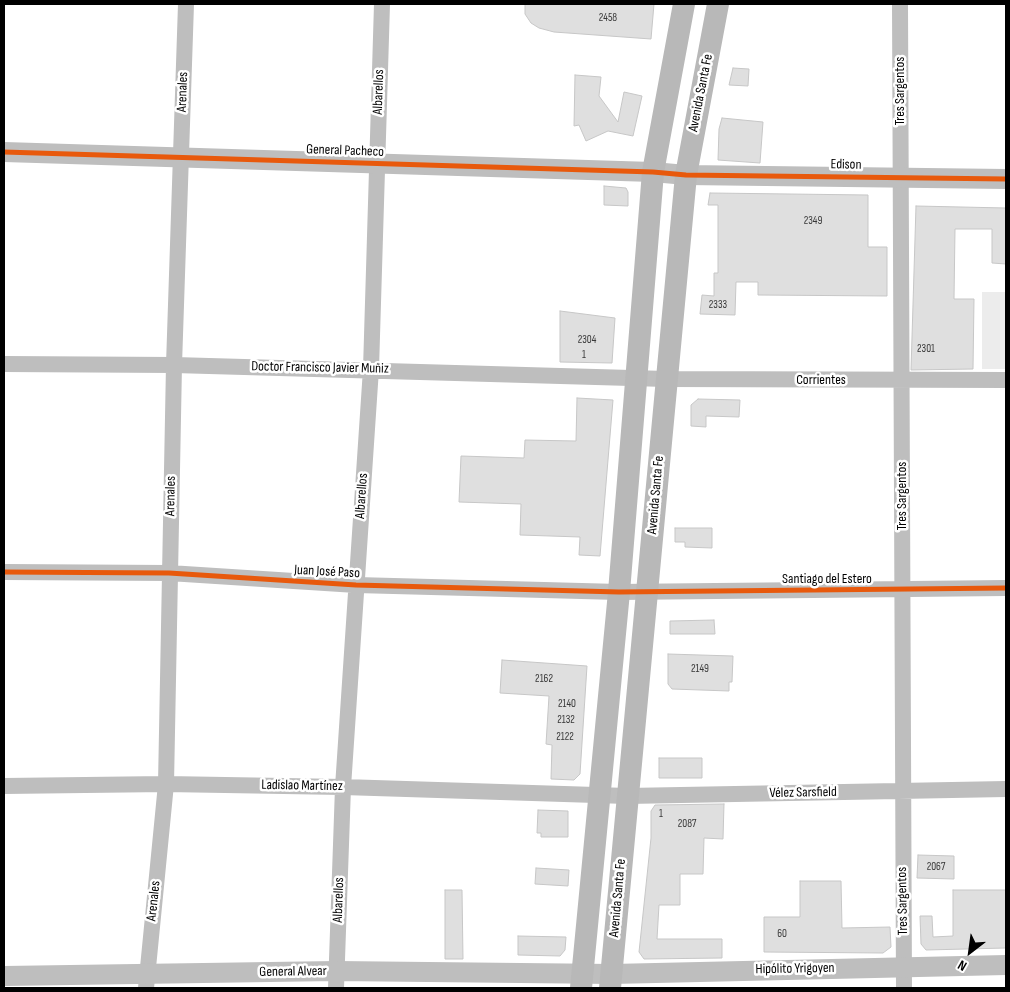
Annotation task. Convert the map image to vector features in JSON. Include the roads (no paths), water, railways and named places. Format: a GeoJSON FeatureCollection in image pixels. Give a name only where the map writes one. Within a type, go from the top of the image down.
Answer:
{"type":"FeatureCollection","features":[{"type":"Feature","properties":{"kind":"main road","name":"Avenida Santa Fe"},"geometry":{"type":"LineString","coordinates":[[582,981],[619,592],[653,172],[684,4]]}},
{"type":"Feature","properties":{"kind":"main road","name":"Avenida Santa Fe"},"geometry":{"type":"LineString","coordinates":[[611,981],[626,796],[648,592],[686,175],[718,4]]}},
{"type":"Feature","properties":{"kind":"street","name":"Arenales"},"geometry":{"type":"LineString","coordinates":[[146,981],[166,784],[174,365],[186,4]]}},
{"type":"Feature","properties":{"kind":"street","name":"Albarellos"},"geometry":{"type":"LineString","coordinates":[[336,980],[343,786],[371,369],[382,4]]}},
{"type":"Feature","properties":{"kind":"street","name":"Tres Sargentos"},"geometry":{"type":"LineString","coordinates":[[900,4],[904,988]]}},
{"type":"Feature","properties":{"kind":"street","name":"General Pacheco"},"geometry":{"type":"LineString","coordinates":[[4,152],[653,172],[686,175]]}},
{"type":"Feature","properties":{"kind":"street","name":"Edison"},"geometry":{"type":"LineString","coordinates":[[686,175],[1006,179]]}},
{"type":"Feature","properties":{"kind":"street","name":"Doctor Francisco Javier Muñiz"},"geometry":{"type":"LineString","coordinates":[[4,364],[371,369],[636,378]]}},
{"type":"Feature","properties":{"kind":"street","name":"Corrientes"},"geometry":{"type":"LineString","coordinates":[[636,378],[1006,380]]}},
{"type":"Feature","properties":{"kind":"street","name":"Juan José Paso"},"geometry":{"type":"LineString","coordinates":[[4,572],[169,573],[356,585],[648,592]]}},
{"type":"Feature","properties":{"kind":"street","name":"Santiago del Estero"},"geometry":{"type":"LineString","coordinates":[[648,592],[1006,588]]}},
{"type":"Feature","properties":{"kind":"street","name":"Ladislao Martínez"},"geometry":{"type":"LineString","coordinates":[[4,786],[166,784],[343,786],[599,796]]}},
{"type":"Feature","properties":{"kind":"street","name":"Vélez Sarsfield"},"geometry":{"type":"LineString","coordinates":[[599,796],[1006,789]]}},
{"type":"Feature","properties":{"kind":"street","name":"Hipólito Yrigoyen"},"geometry":{"type":"LineString","coordinates":[[582,981],[1006,965]]}},
{"type":"Feature","properties":{"kind":"street","name":"General Alvear"},"geometry":{"type":"LineString","coordinates":[[4,976],[146,981],[582,981]]}}]}
